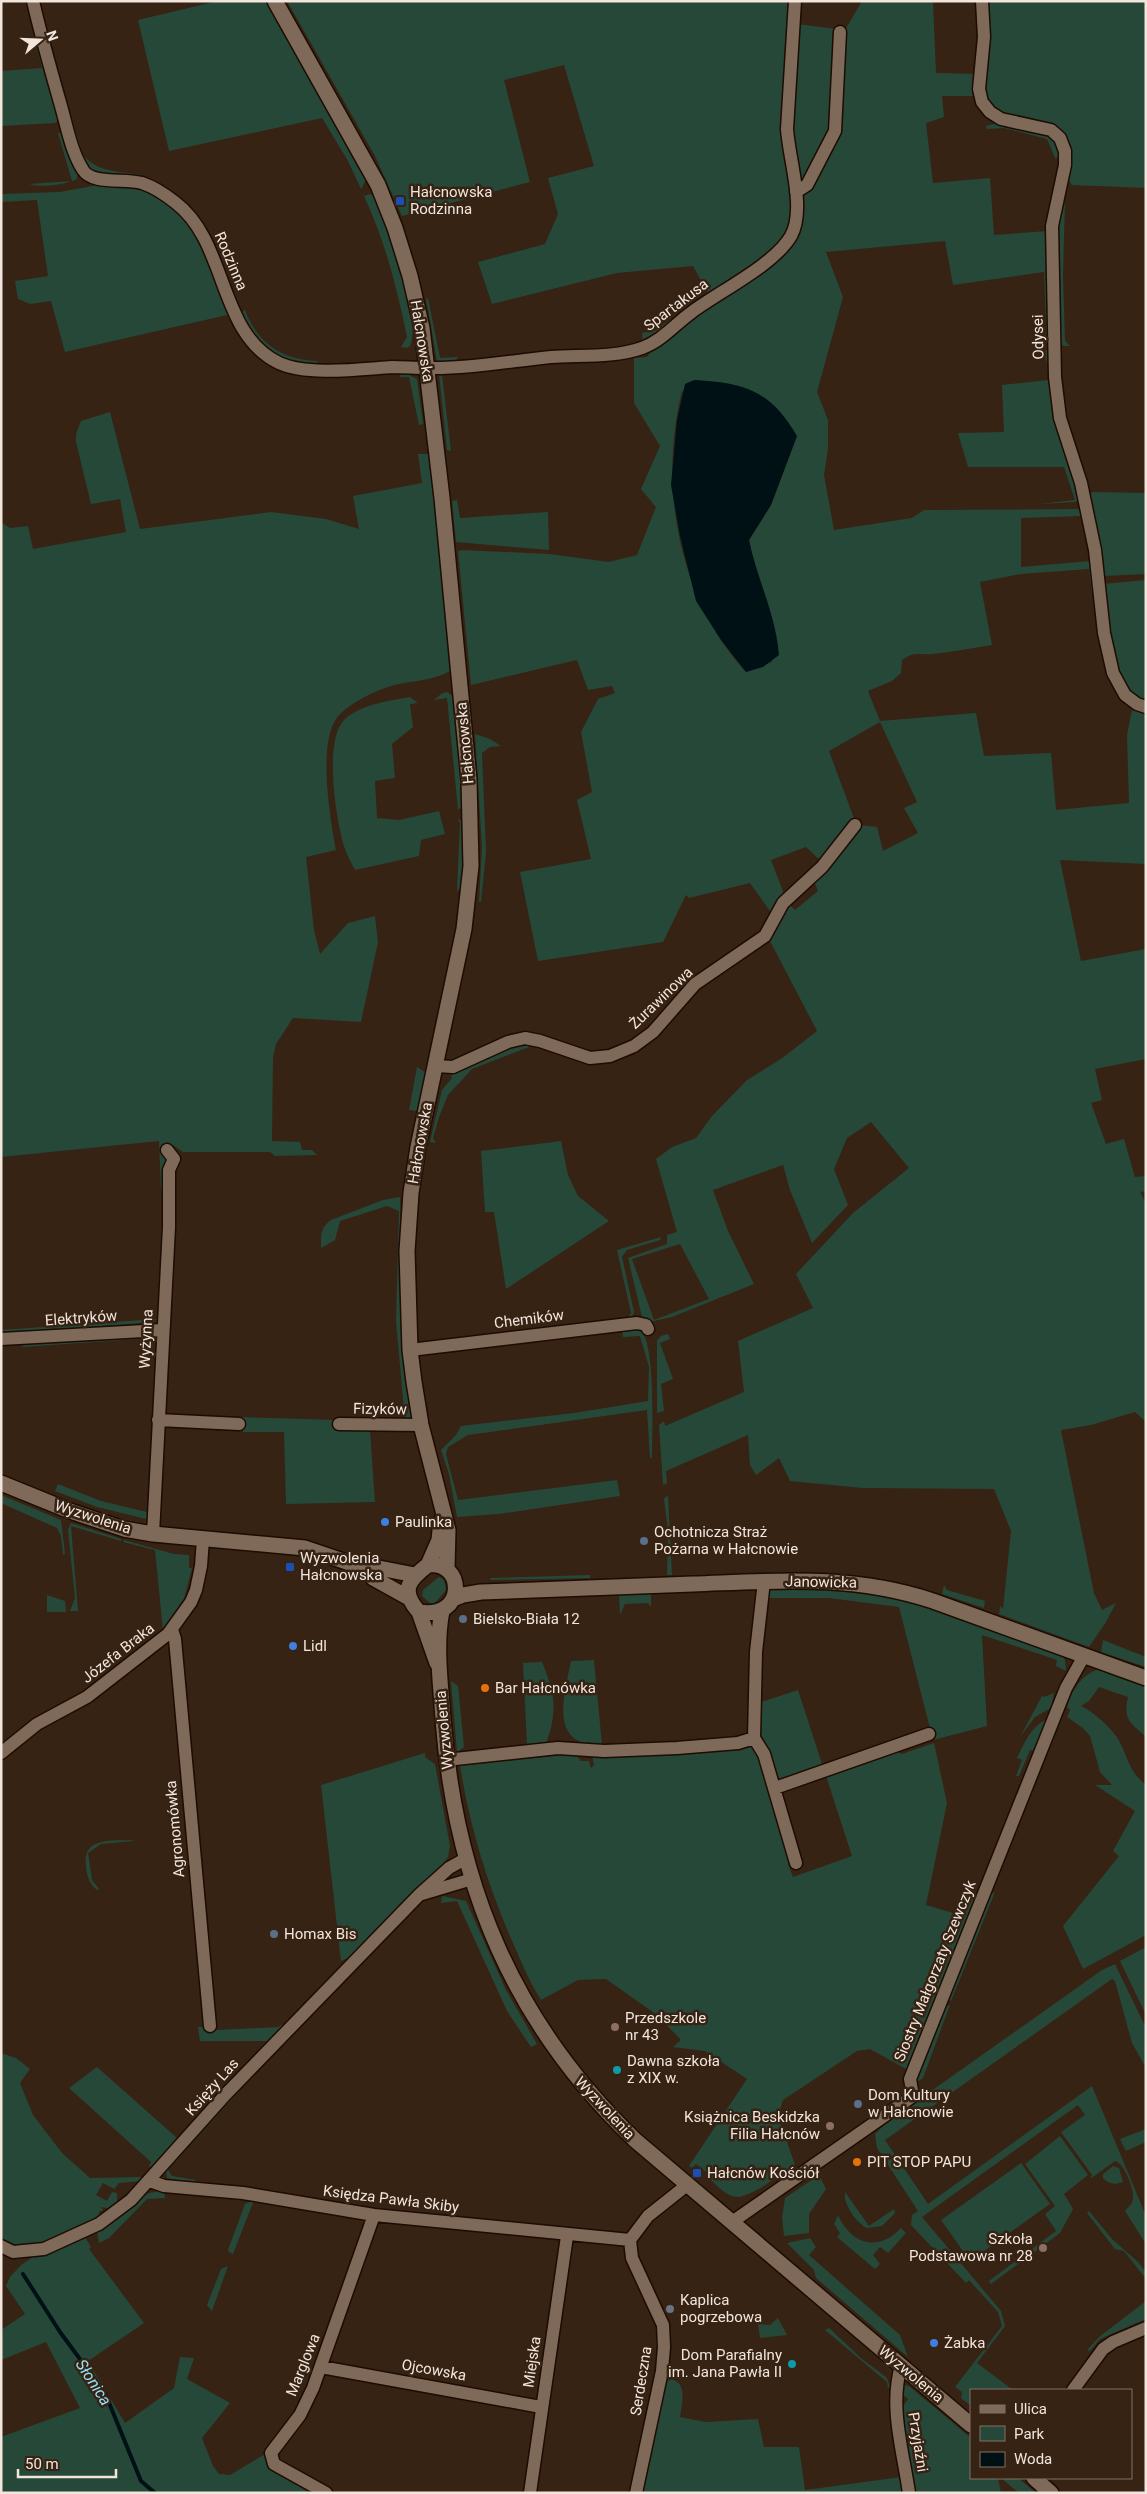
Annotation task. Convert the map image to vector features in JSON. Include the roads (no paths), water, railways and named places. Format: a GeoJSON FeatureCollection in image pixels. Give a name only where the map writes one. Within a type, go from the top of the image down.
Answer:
{"type":"FeatureCollection","features":[{"type":"Feature","properties":{"kind":"street","name":"Rodzinna"},"geometry":{"type":"LineString","coordinates":[[33,1],[70,140],[82,169],[90,178],[94,179],[126,180],[145,184],[183,209],[208,242],[238,319],[249,337],[264,352],[279,363],[322,370],[427,368]]}},
{"type":"Feature","properties":{"kind":"street","name":"Hałcnowska"},"geometry":{"type":"LineString","coordinates":[[275,1],[361,154],[388,207],[410,276],[422,328],[427,368],[460,686],[471,836],[470,881],[467,912],[418,1147],[409,1212],[407,1251],[410,1350],[421,1425],[449,1540],[451,1574]]}},
{"type":"Feature","properties":{"kind":"street","name":"Spartakusa"},"geometry":{"type":"LineString","coordinates":[[427,368],[624,352],[654,343],[693,311],[765,262],[783,246],[793,232],[798,217],[796,192],[788,150],[795,1]]}},
{"type":"Feature","properties":{"kind":"street","name":"Odysei"},"geometry":{"type":"LineString","coordinates":[[982,1],[984,37],[979,89],[982,102],[990,112],[1001,119],[1051,130],[1060,138],[1065,150],[1065,165],[1052,226],[1055,377],[1059,411],[1081,483],[1095,550],[1104,633],[1113,673],[1125,695],[1137,704],[1146,707]]}},
{"type":"Feature","properties":{"kind":"street"},"geometry":{"type":"LineString","coordinates":[[796,192],[806,185],[835,131],[840,32]]}},
{"type":"Feature","properties":{"kind":"street","name":"Żurawinowa"},"geometry":{"type":"LineString","coordinates":[[435,1066],[453,1067],[508,1042],[525,1038],[540,1041],[590,1058],[610,1056],[634,1046],[653,1032],[695,984],[765,936],[783,903],[822,867],[855,825]]}},
{"type":"Feature","properties":{"kind":"street","name":"Wyżynna"},"geometry":{"type":"LineString","coordinates":[[152,1534],[169,1227],[169,1170],[174,1159],[166,1150]]}},
{"type":"Feature","properties":{"kind":"street","name":"Chemików"},"geometry":{"type":"LineString","coordinates":[[410,1350],[637,1323],[646,1325],[648,1329]]}},
{"type":"Feature","properties":{"kind":"street","name":"Elektryków"},"geometry":{"type":"LineString","coordinates":[[1,1339],[162,1330]]}},
{"type":"Feature","properties":{"kind":"street"},"geometry":{"type":"LineString","coordinates":[[158,1420],[240,1424]]}},
{"type":"Feature","properties":{"kind":"street","name":"Fizyków"},"geometry":{"type":"LineString","coordinates":[[339,1424],[421,1425]]}},
{"type":"Feature","properties":{"kind":"street","name":"Wyzwolenia"},"geometry":{"type":"LineString","coordinates":[[1,1483],[101,1522],[152,1534],[305,1548],[364,1568],[378,1568],[415,1575]]}},
{"type":"Feature","properties":{"kind":"street","name":"Hałcnowska"},"geometry":{"type":"LineString","coordinates":[[428,1565],[439,1540],[442,1512]]}},
{"type":"Feature","properties":{"kind":"street","name":"Józefa Braka"},"geometry":{"type":"LineString","coordinates":[[1,1753],[37,1724],[87,1697],[172,1630],[191,1602],[196,1590],[201,1566],[203,1539]]}},
{"type":"Feature","properties":{"kind":"street"},"geometry":{"type":"LineString","coordinates":[[428,1565],[439,1565],[451,1574],[456,1587],[453,1599],[442,1611],[434,1614],[418,1612],[409,1598],[409,1583],[415,1575],[428,1565]]}},
{"type":"Feature","properties":{"kind":"street","name":"Wyzwolenia"},"geometry":{"type":"LineString","coordinates":[[364,1568],[373,1578],[409,1598]]}},
{"type":"Feature","properties":{"kind":"street","name":"Janowicka"},"geometry":{"type":"LineString","coordinates":[[451,1574],[481,1592]]}},
{"type":"Feature","properties":{"kind":"street"},"geometry":{"type":"LineString","coordinates":[[764,1581],[756,1652],[754,1738],[764,1754],[796,1863]]}},
{"type":"Feature","properties":{"kind":"street","name":"Janowicka"},"geometry":{"type":"LineString","coordinates":[[453,1599],[481,1592],[764,1581],[843,1581],[890,1588],[932,1601],[1146,1678]]}},
{"type":"Feature","properties":{"kind":"street","name":"Wyzwolenia"},"geometry":{"type":"LineString","coordinates":[[442,1611],[439,1667],[446,1760],[456,1821],[465,1859],[519,1992],[550,2044],[585,2089],[616,2122],[687,2185],[970,2424]]}},
{"type":"Feature","properties":{"kind":"street","name":"Wyzwolenia"},"geometry":{"type":"LineString","coordinates":[[418,1612],[439,1667]]}},
{"type":"Feature","properties":{"kind":"street","name":"Agronomówka"},"geometry":{"type":"LineString","coordinates":[[172,1630],[175,1639],[210,2026]]}},
{"type":"Feature","properties":{"kind":"street","name":"Siostry Małgorzaty Szewczyk"},"geometry":{"type":"LineString","coordinates":[[732,2222],[913,2096],[910,2079],[1066,1688],[1084,1656]]}},
{"type":"Feature","properties":{"kind":"street"},"geometry":{"type":"LineString","coordinates":[[775,1788],[929,1734]]}},
{"type":"Feature","properties":{"kind":"street"},"geometry":{"type":"LineString","coordinates":[[446,1760],[558,1748],[604,1752],[677,1748],[738,1743],[754,1738]]}},
{"type":"Feature","properties":{"kind":"street","name":"Księży Las"},"geometry":{"type":"LineString","coordinates":[[1,2246],[13,2252],[26,2252],[62,2242],[114,2214],[150,2181],[245,2074],[420,1894],[450,1868],[465,1859]]}},
{"type":"Feature","properties":{"kind":"street","name":"Księży Las"},"geometry":{"type":"LineString","coordinates":[[420,1894],[472,1879]]}},
{"type":"Feature","properties":{"kind":"street","name":"Księdza Pawła Skiby"},"geometry":{"type":"LineString","coordinates":[[150,2181],[164,2186],[242,2193],[374,2215],[567,2236],[630,2240]]}},
{"type":"Feature","properties":{"kind":"street"},"geometry":{"type":"LineString","coordinates":[[630,2240],[648,2216],[687,2185]]}},
{"type":"Feature","properties":{"kind":"street","name":"Marglowa"},"geometry":{"type":"LineString","coordinates":[[326,2493],[274,2464],[271,2456],[273,2449],[300,2415],[322,2367],[374,2215]]}},
{"type":"Feature","properties":{"kind":"street","name":"Miejska"},"geometry":{"type":"LineString","coordinates":[[530,2493],[567,2236]]}},
{"type":"Feature","properties":{"kind":"street","name":"Serdeczna"},"geometry":{"type":"LineString","coordinates":[[630,2240],[632,2258],[660,2315],[664,2341],[662,2371],[636,2493]]}},
{"type":"Feature","properties":{"kind":"street"},"geometry":{"type":"LineString","coordinates":[[1074,2389],[1104,2349],[1113,2342],[1146,2328]]}},
{"type":"Feature","properties":{"kind":"street","name":"Przyjaźni"},"geometry":{"type":"LineString","coordinates":[[902,2366],[896,2386],[896,2407],[909,2493]]}},
{"type":"Feature","properties":{"kind":"street","name":"Ojcowska"},"geometry":{"type":"LineString","coordinates":[[322,2367],[542,2407]]}},
{"type":"Feature","properties":{"kind":"street"},"geometry":{"type":"LineString","coordinates":[[1035,2479],[1051,2493]]}},
{"type":"Feature","properties":{"kind":"water"},"geometry":{"type":"Polygon","coordinates":[[[694,380],[728,384],[754,392],[777,408],[797,436],[771,505],[749,540],[774,626],[779,655],[763,667],[746,672],[721,640],[696,601],[680,536],[671,485],[677,420],[685,384],[694,380]]]}},
{"type":"Feature","properties":{"kind":"waterway","name":"Słonica"},"geometry":{"type":"LineString","coordinates":[[23,2274],[60,2332],[105,2393],[141,2481],[155,2493]]}},
{"type":"Feature","properties":{"kind":"place","name":"Hałcnowska Rodzinna"},"geometry":{"type":"Point","coordinates":[400,201]}},
{"type":"Feature","properties":{"kind":"place","name":"Paulinka"},"geometry":{"type":"Point","coordinates":[385,1522]}},
{"type":"Feature","properties":{"kind":"place","name":"Ochotnicza Straż Pożarna w Hałcnowie"},"geometry":{"type":"Point","coordinates":[644,1541]}},
{"type":"Feature","properties":{"kind":"place","name":"Wyzwolenia Hałcnowska"},"geometry":{"type":"Point","coordinates":[290,1567]}},
{"type":"Feature","properties":{"kind":"place","name":"Bielsko-Biała 12"},"geometry":{"type":"Point","coordinates":[463,1619]}},
{"type":"Feature","properties":{"kind":"place","name":"Lidl"},"geometry":{"type":"Point","coordinates":[293,1646]}},
{"type":"Feature","properties":{"kind":"place","name":"Bar Hałcnówka"},"geometry":{"type":"Point","coordinates":[485,1688]}},
{"type":"Feature","properties":{"kind":"place","name":"Homax Bis"},"geometry":{"type":"Point","coordinates":[274,1934]}},
{"type":"Feature","properties":{"kind":"place","name":"Przedszkole nr 43"},"geometry":{"type":"Point","coordinates":[615,2027]}},
{"type":"Feature","properties":{"kind":"place","name":"Dawna szkoła z XIX w."},"geometry":{"type":"Point","coordinates":[617,2070]}},
{"type":"Feature","properties":{"kind":"place","name":"Dom Kultury w Hałcnowie"},"geometry":{"type":"Point","coordinates":[858,2104]}},
{"type":"Feature","properties":{"kind":"place","name":"Książnica Beskidzka Filia Hałcnów"},"geometry":{"type":"Point","coordinates":[830,2126]}},
{"type":"Feature","properties":{"kind":"place","name":"PIT STOP PAPU"},"geometry":{"type":"Point","coordinates":[857,2162]}},
{"type":"Feature","properties":{"kind":"place","name":"Hałcnów Kościół"},"geometry":{"type":"Point","coordinates":[697,2173]}},
{"type":"Feature","properties":{"kind":"place","name":"Szkoła Podstawowa nr 28"},"geometry":{"type":"Point","coordinates":[1043,2248]}},
{"type":"Feature","properties":{"kind":"place","name":"Kaplica pogrzebowa"},"geometry":{"type":"Point","coordinates":[670,2309]}},
{"type":"Feature","properties":{"kind":"place","name":"Żabka"},"geometry":{"type":"Point","coordinates":[934,2343]}},
{"type":"Feature","properties":{"kind":"place","name":"Dom Parafialny im. Jana Pawła II"},"geometry":{"type":"Point","coordinates":[792,2364]}}]}
